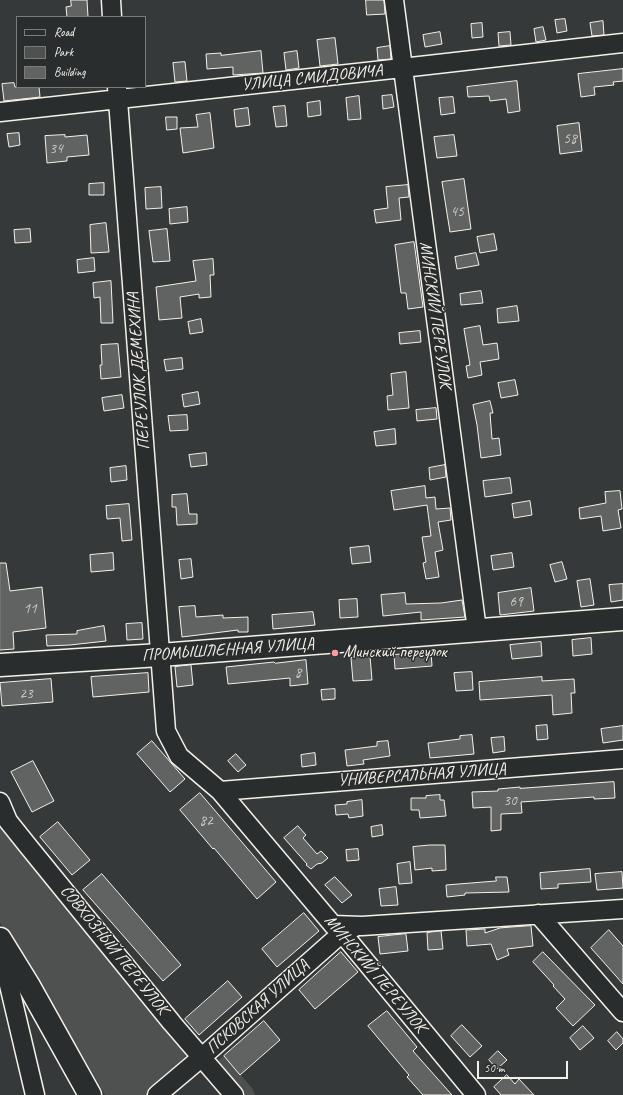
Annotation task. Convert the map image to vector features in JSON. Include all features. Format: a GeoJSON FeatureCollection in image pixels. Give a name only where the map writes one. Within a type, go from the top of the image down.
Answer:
{"type":"FeatureCollection","features":[{"type":"Feature","properties":{"kind":"main road","name":"ПРОМЫШЛЕННАЯ УЛИЦА"},"geometry":{"type":"LineString","coordinates":[[0,665],[160,655],[623,619]]}},
{"type":"Feature","properties":{"kind":"main road"},"geometry":{"type":"LineString","coordinates":[[0,939],[29,986],[90,1095]]}},
{"type":"Feature","properties":{"kind":"street"},"geometry":{"type":"LineString","coordinates":[[111,0],[112,16]]}},
{"type":"Feature","properties":{"kind":"street","name":"МИНСКИЙ ПЕРЕУЛОК"},"geometry":{"type":"LineString","coordinates":[[394,0],[477,630]]}},
{"type":"Feature","properties":{"kind":"street","name":"УЛИЦА СМИДОВИЧА"},"geometry":{"type":"LineString","coordinates":[[0,112],[117,93],[402,68],[623,43]]}},
{"type":"Feature","properties":{"kind":"street","name":"ПЕРЕУЛОК ДЕМЕХИНА"},"geometry":{"type":"LineString","coordinates":[[117,93],[160,655]]}},
{"type":"Feature","properties":{"kind":"street","name":"МИНСКИЙ ПЕРЕУЛОК"},"geometry":{"type":"LineString","coordinates":[[160,655],[166,732],[179,756],[220,791],[476,1095]]}},
{"type":"Feature","properties":{"kind":"street","name":"УНИВЕРСАЛЬНАЯ УЛИЦА"},"geometry":{"type":"LineString","coordinates":[[220,791],[623,759]]}},
{"type":"Feature","properties":{"kind":"street","name":"СОВХОЗНЫЙ ПЕРЕУЛОК"},"geometry":{"type":"LineString","coordinates":[[0,802],[8,821],[234,1095]]}},
{"type":"Feature","properties":{"kind":"street","name":"ПСКОВСКАЯ УЛИЦА"},"geometry":{"type":"LineString","coordinates":[[157,1095],[202,1057],[337,929],[362,926],[623,909]]}},
{"type":"Feature","properties":{"kind":"street"},"geometry":{"type":"LineString","coordinates":[[538,914],[623,1012]]}},
{"type":"Feature","properties":{"kind":"street"},"geometry":{"type":"LineString","coordinates":[[0,947],[35,1095]]}},
{"type":"Feature","properties":{"kind":"green space"},"geometry":{"type":"Polygon","coordinates":[[[0,815],[184,1049],[186,1060],[146,1095],[105,1095],[80,1051],[0,923],[0,815]]]}},
{"type":"Feature","properties":{"kind":"green space"},"geometry":{"type":"Polygon","coordinates":[[[224,1056],[252,1088],[255,1095],[240,1095],[215,1063],[224,1056]]]}},
{"type":"Feature","properties":{"kind":"building"},"geometry":{"type":"Polygon","coordinates":[[[71,0],[87,0],[88,16],[67,16],[66,7],[71,6],[71,0]]]}},
{"type":"Feature","properties":{"kind":"building"},"geometry":{"type":"Polygon","coordinates":[[[366,0],[384,0],[385,14],[367,15],[366,0]]]}},
{"type":"Feature","properties":{"kind":"building"},"geometry":{"type":"Polygon","coordinates":[[[565,19],[567,31],[557,33],[555,20],[565,19]]]}},
{"type":"Feature","properties":{"kind":"building"},"geometry":{"type":"Polygon","coordinates":[[[603,21],[604,35],[592,36],[590,23],[603,21]]]}},
{"type":"Feature","properties":{"kind":"building"},"geometry":{"type":"Polygon","coordinates":[[[482,23],[483,37],[472,38],[471,24],[482,23]]]}},
{"type":"Feature","properties":{"kind":"building"},"geometry":{"type":"Polygon","coordinates":[[[543,27],[546,40],[536,42],[534,29],[543,27]]]}},
{"type":"Feature","properties":{"kind":"building"},"geometry":{"type":"Polygon","coordinates":[[[440,32],[442,44],[425,47],[423,35],[440,32]]]}},
{"type":"Feature","properties":{"kind":"building"},"geometry":{"type":"Polygon","coordinates":[[[510,32],[511,45],[499,46],[498,33],[510,32]]]}},
{"type":"Feature","properties":{"kind":"building"},"geometry":{"type":"Polygon","coordinates":[[[335,38],[338,64],[320,66],[317,40],[335,38]]]}},
{"type":"Feature","properties":{"kind":"building"},"geometry":{"type":"Polygon","coordinates":[[[390,46],[391,59],[378,60],[377,48],[390,46]]]}},
{"type":"Feature","properties":{"kind":"building"},"geometry":{"type":"Polygon","coordinates":[[[261,51],[263,73],[233,75],[233,67],[207,69],[206,54],[221,53],[221,55],[261,51]]]}},
{"type":"Feature","properties":{"kind":"building"},"geometry":{"type":"Polygon","coordinates":[[[297,51],[299,68],[286,70],[284,53],[297,51]]]}},
{"type":"Feature","properties":{"kind":"building"},"geometry":{"type":"Polygon","coordinates":[[[185,62],[187,81],[175,82],[173,63],[185,62]]]}},
{"type":"Feature","properties":{"kind":"building"},"geometry":{"type":"Polygon","coordinates":[[[623,69],[623,81],[613,82],[614,85],[594,87],[595,95],[581,97],[578,74],[623,69]]]}},
{"type":"Feature","properties":{"kind":"building"},"geometry":{"type":"Polygon","coordinates":[[[517,81],[520,111],[508,113],[506,99],[490,101],[489,96],[468,97],[467,87],[517,81]]]}},
{"type":"Feature","properties":{"kind":"building"},"geometry":{"type":"Polygon","coordinates":[[[14,83],[16,88],[39,88],[40,97],[4,101],[2,84],[14,83]]]}},
{"type":"Feature","properties":{"kind":"building"},"geometry":{"type":"Polygon","coordinates":[[[392,95],[394,107],[383,109],[382,96],[392,95]]]}},
{"type":"Feature","properties":{"kind":"building"},"geometry":{"type":"Polygon","coordinates":[[[359,96],[361,119],[348,120],[346,98],[359,96]]]}},
{"type":"Feature","properties":{"kind":"building"},"geometry":{"type":"Polygon","coordinates":[[[453,97],[455,113],[441,115],[439,98],[453,97]]]}},
{"type":"Feature","properties":{"kind":"building"},"geometry":{"type":"Polygon","coordinates":[[[320,101],[321,115],[308,117],[307,103],[320,101]]]}},
{"type":"Feature","properties":{"kind":"building"},"geometry":{"type":"Polygon","coordinates":[[[285,106],[287,126],[276,127],[273,107],[285,106]]]}},
{"type":"Feature","properties":{"kind":"building"},"geometry":{"type":"Polygon","coordinates":[[[248,108],[250,125],[236,127],[234,110],[248,108]]]}},
{"type":"Feature","properties":{"kind":"building"},"geometry":{"type":"Polygon","coordinates":[[[210,113],[214,148],[183,153],[180,128],[198,127],[196,115],[210,113]]]}},
{"type":"Feature","properties":{"kind":"building"},"geometry":{"type":"Polygon","coordinates":[[[166,117],[177,117],[177,129],[167,130],[166,117]]]}},
{"type":"Feature","properties":{"kind":"building"},"geometry":{"type":"Polygon","coordinates":[[[579,123],[582,151],[560,154],[557,126],[579,123]]]}},
{"type":"Feature","properties":{"kind":"building"},"geometry":{"type":"Polygon","coordinates":[[[19,133],[20,145],[9,147],[7,134],[19,133]]]}},
{"type":"Feature","properties":{"kind":"building"},"geometry":{"type":"Polygon","coordinates":[[[65,135],[65,137],[87,135],[89,155],[67,157],[67,161],[47,163],[45,136],[65,135]]]}},
{"type":"Feature","properties":{"kind":"building"},"geometry":{"type":"Polygon","coordinates":[[[454,135],[457,156],[437,158],[434,137],[454,135]]]}},
{"type":"Feature","properties":{"kind":"building"},"geometry":{"type":"Polygon","coordinates":[[[464,179],[471,229],[450,232],[442,182],[464,179]]]}},
{"type":"Feature","properties":{"kind":"building"},"geometry":{"type":"Polygon","coordinates":[[[104,183],[104,195],[89,195],[89,184],[104,183]]]}},
{"type":"Feature","properties":{"kind":"building"},"geometry":{"type":"Polygon","coordinates":[[[408,185],[409,197],[399,198],[401,220],[376,223],[374,210],[388,208],[386,187],[408,185]]]}},
{"type":"Feature","properties":{"kind":"building"},"geometry":{"type":"Polygon","coordinates":[[[161,187],[162,208],[146,209],[145,188],[161,187]]]}},
{"type":"Feature","properties":{"kind":"building"},"geometry":{"type":"Polygon","coordinates":[[[187,207],[188,222],[170,224],[169,209],[187,207]]]}},
{"type":"Feature","properties":{"kind":"building"},"geometry":{"type":"Polygon","coordinates":[[[106,223],[109,252],[91,253],[90,225],[106,223]]]}},
{"type":"Feature","properties":{"kind":"building"},"geometry":{"type":"Polygon","coordinates":[[[30,229],[31,242],[15,243],[14,230],[30,229]]]}},
{"type":"Feature","properties":{"kind":"building"},"geometry":{"type":"Polygon","coordinates":[[[167,229],[170,261],[153,262],[149,231],[167,229]]]}},
{"type":"Feature","properties":{"kind":"building"},"geometry":{"type":"Polygon","coordinates":[[[494,234],[497,250],[480,253],[477,237],[494,234]]]}},
{"type":"Feature","properties":{"kind":"building"},"geometry":{"type":"Polygon","coordinates":[[[414,242],[423,307],[408,309],[406,293],[401,293],[395,245],[414,242]]]}},
{"type":"Feature","properties":{"kind":"building"},"geometry":{"type":"Polygon","coordinates":[[[476,253],[479,265],[457,269],[455,257],[476,253]]]}},
{"type":"Feature","properties":{"kind":"building"},"geometry":{"type":"Polygon","coordinates":[[[94,258],[95,271],[78,273],[77,260],[94,258]]]}},
{"type":"Feature","properties":{"kind":"building"},"geometry":{"type":"Polygon","coordinates":[[[213,259],[214,275],[210,275],[211,297],[199,298],[199,294],[180,297],[182,318],[159,320],[156,287],[196,281],[193,261],[213,259]]]}},
{"type":"Feature","properties":{"kind":"building"},"geometry":{"type":"Polygon","coordinates":[[[111,281],[113,323],[101,323],[100,297],[94,298],[93,283],[111,281]]]}},
{"type":"Feature","properties":{"kind":"building"},"geometry":{"type":"Polygon","coordinates":[[[481,291],[483,303],[461,305],[460,294],[481,291]]]}},
{"type":"Feature","properties":{"kind":"building"},"geometry":{"type":"Polygon","coordinates":[[[517,306],[519,321],[498,323],[497,309],[517,306]]]}},
{"type":"Feature","properties":{"kind":"building"},"geometry":{"type":"Polygon","coordinates":[[[201,319],[203,332],[190,334],[188,322],[201,319]]]}},
{"type":"Feature","properties":{"kind":"building"},"geometry":{"type":"Polygon","coordinates":[[[480,326],[483,345],[497,343],[499,359],[480,362],[482,375],[468,378],[466,366],[470,365],[464,329],[480,326]]]}},
{"type":"Feature","properties":{"kind":"building"},"geometry":{"type":"Polygon","coordinates":[[[420,331],[421,342],[400,344],[399,333],[420,331]]]}},
{"type":"Feature","properties":{"kind":"building"},"geometry":{"type":"Polygon","coordinates":[[[118,344],[121,377],[101,379],[101,345],[118,344]]]}},
{"type":"Feature","properties":{"kind":"building"},"geometry":{"type":"Polygon","coordinates":[[[182,358],[183,369],[166,371],[164,360],[182,358]]]}},
{"type":"Feature","properties":{"kind":"building"},"geometry":{"type":"Polygon","coordinates":[[[406,372],[409,408],[388,410],[387,396],[393,395],[391,374],[406,372]]]}},
{"type":"Feature","properties":{"kind":"building"},"geometry":{"type":"Polygon","coordinates":[[[515,380],[518,395],[501,398],[498,383],[515,380]]]}},
{"type":"Feature","properties":{"kind":"building"},"geometry":{"type":"Polygon","coordinates":[[[198,392],[200,404],[184,407],[182,395],[198,392]]]}},
{"type":"Feature","properties":{"kind":"building"},"geometry":{"type":"Polygon","coordinates":[[[122,395],[124,408],[104,411],[102,398],[122,395]]]}},
{"type":"Feature","properties":{"kind":"building"},"geometry":{"type":"Polygon","coordinates":[[[490,401],[493,413],[490,413],[492,439],[499,438],[501,455],[481,458],[473,405],[490,401]]]}},
{"type":"Feature","properties":{"kind":"building"},"geometry":{"type":"Polygon","coordinates":[[[436,408],[437,419],[417,421],[416,410],[436,408]]]}},
{"type":"Feature","properties":{"kind":"building"},"geometry":{"type":"Polygon","coordinates":[[[187,415],[188,430],[170,431],[168,416],[187,415]]]}},
{"type":"Feature","properties":{"kind":"building"},"geometry":{"type":"Polygon","coordinates":[[[395,429],[396,444],[376,446],[374,432],[395,429]]]}},
{"type":"Feature","properties":{"kind":"building"},"geometry":{"type":"Polygon","coordinates":[[[206,453],[207,465],[191,467],[189,455],[206,453]]]}},
{"type":"Feature","properties":{"kind":"building"},"geometry":{"type":"Polygon","coordinates":[[[445,465],[446,477],[430,480],[429,468],[445,465]]]}},
{"type":"Feature","properties":{"kind":"building"},"geometry":{"type":"Polygon","coordinates":[[[126,466],[127,480],[111,482],[110,468],[126,466]]]}},
{"type":"Feature","properties":{"kind":"building"},"geometry":{"type":"Polygon","coordinates":[[[510,478],[512,493],[485,497],[483,481],[510,478]]]}},
{"type":"Feature","properties":{"kind":"building"},"geometry":{"type":"Polygon","coordinates":[[[425,486],[426,498],[435,497],[436,509],[450,508],[451,520],[438,522],[443,550],[435,552],[439,577],[426,579],[423,563],[426,562],[422,537],[431,536],[427,505],[394,510],[391,491],[425,486]]]}},
{"type":"Feature","properties":{"kind":"building"},"geometry":{"type":"Polygon","coordinates":[[[620,491],[622,509],[618,510],[621,528],[603,531],[601,516],[580,519],[579,508],[606,503],[605,492],[620,491]]]}},
{"type":"Feature","properties":{"kind":"building"},"geometry":{"type":"Polygon","coordinates":[[[187,494],[189,514],[197,514],[197,524],[177,525],[176,507],[172,507],[172,495],[187,494]]]}},
{"type":"Feature","properties":{"kind":"building"},"geometry":{"type":"Polygon","coordinates":[[[530,501],[532,515],[514,518],[512,504],[530,501]]]}},
{"type":"Feature","properties":{"kind":"building"},"geometry":{"type":"Polygon","coordinates":[[[129,504],[132,540],[122,541],[120,518],[107,519],[106,506],[129,504]]]}},
{"type":"Feature","properties":{"kind":"building"},"geometry":{"type":"Polygon","coordinates":[[[369,546],[371,562],[352,564],[350,548],[369,546]]]}},
{"type":"Feature","properties":{"kind":"building"},"geometry":{"type":"Polygon","coordinates":[[[113,553],[114,570],[91,572],[90,555],[113,553]]]}},
{"type":"Feature","properties":{"kind":"building"},"geometry":{"type":"Polygon","coordinates":[[[512,553],[514,567],[493,570],[491,556],[512,553]]]}},
{"type":"Feature","properties":{"kind":"building"},"geometry":{"type":"Polygon","coordinates":[[[191,559],[193,577],[181,579],[179,560],[191,559]]]}},
{"type":"Feature","properties":{"kind":"building"},"geometry":{"type":"Polygon","coordinates":[[[562,562],[567,579],[555,582],[550,565],[562,562]]]}},
{"type":"Feature","properties":{"kind":"building"},"geometry":{"type":"Polygon","coordinates":[[[0,563],[6,563],[10,591],[42,587],[46,628],[13,632],[14,649],[0,650],[0,563]]]}},
{"type":"Feature","properties":{"kind":"building"},"geometry":{"type":"Polygon","coordinates":[[[590,579],[594,605],[581,607],[577,581],[590,579]]]}},
{"type":"Feature","properties":{"kind":"building"},"geometry":{"type":"Polygon","coordinates":[[[623,584],[623,600],[611,602],[609,585],[623,584]]]}},
{"type":"Feature","properties":{"kind":"building"},"geometry":{"type":"Polygon","coordinates":[[[531,588],[534,611],[500,615],[498,593],[531,588]]]}},
{"type":"Feature","properties":{"kind":"building"},"geometry":{"type":"Polygon","coordinates":[[[405,593],[406,604],[441,603],[462,600],[465,617],[421,620],[421,612],[383,616],[381,595],[405,593]]]}},
{"type":"Feature","properties":{"kind":"building"},"geometry":{"type":"Polygon","coordinates":[[[357,599],[358,617],[340,618],[339,600],[357,599]]]}},
{"type":"Feature","properties":{"kind":"building"},"geometry":{"type":"Polygon","coordinates":[[[195,606],[196,617],[223,615],[223,618],[248,617],[248,632],[238,632],[238,630],[182,637],[179,607],[195,606]]]}},
{"type":"Feature","properties":{"kind":"building"},"geometry":{"type":"Polygon","coordinates":[[[313,612],[315,625],[273,629],[272,615],[313,612]]]}},
{"type":"Feature","properties":{"kind":"building"},"geometry":{"type":"Polygon","coordinates":[[[142,623],[143,639],[127,640],[126,624],[142,623]]]}},
{"type":"Feature","properties":{"kind":"building"},"geometry":{"type":"Polygon","coordinates":[[[104,626],[106,641],[47,646],[46,635],[77,634],[77,631],[104,626]]]}},
{"type":"Feature","properties":{"kind":"building"},"geometry":{"type":"Polygon","coordinates":[[[591,638],[592,654],[573,656],[572,640],[591,638]]]}},
{"type":"Feature","properties":{"kind":"building"},"geometry":{"type":"Polygon","coordinates":[[[541,642],[542,656],[512,659],[510,645],[541,642]]]}},
{"type":"Feature","properties":{"kind":"building"},"geometry":{"type":"Polygon","coordinates":[[[431,652],[432,666],[395,669],[394,655],[431,652]]]}},
{"type":"Feature","properties":{"kind":"building"},"geometry":{"type":"Polygon","coordinates":[[[370,656],[372,680],[353,681],[351,658],[370,656]]]}},
{"type":"Feature","properties":{"kind":"building"},"geometry":{"type":"Polygon","coordinates":[[[306,660],[308,684],[290,686],[290,678],[228,684],[226,667],[306,660]]]}},
{"type":"Feature","properties":{"kind":"building"},"geometry":{"type":"Polygon","coordinates":[[[191,665],[193,685],[177,687],[175,667],[191,665]]]}},
{"type":"Feature","properties":{"kind":"building"},"geometry":{"type":"Polygon","coordinates":[[[472,672],[473,690],[456,691],[454,673],[472,672]]]}},
{"type":"Feature","properties":{"kind":"building"},"geometry":{"type":"Polygon","coordinates":[[[148,673],[149,692],[93,697],[91,677],[148,673]]]}},
{"type":"Feature","properties":{"kind":"building"},"geometry":{"type":"Polygon","coordinates":[[[542,677],[542,681],[574,679],[575,693],[571,693],[572,713],[553,715],[552,695],[480,700],[479,682],[542,677]]]}},
{"type":"Feature","properties":{"kind":"building"},"geometry":{"type":"Polygon","coordinates":[[[51,679],[53,702],[2,706],[0,683],[51,679]]]}},
{"type":"Feature","properties":{"kind":"building"},"geometry":{"type":"Polygon","coordinates":[[[335,689],[335,699],[322,700],[321,690],[335,689]]]}},
{"type":"Feature","properties":{"kind":"building"},"geometry":{"type":"Polygon","coordinates":[[[547,725],[548,739],[537,740],[536,726],[547,725]]]}},
{"type":"Feature","properties":{"kind":"building"},"geometry":{"type":"Polygon","coordinates":[[[623,726],[623,740],[603,743],[601,729],[623,726]]]}},
{"type":"Feature","properties":{"kind":"building"},"geometry":{"type":"Polygon","coordinates":[[[472,735],[474,754],[430,758],[428,743],[460,739],[460,736],[472,735]]]}},
{"type":"Feature","properties":{"kind":"building"},"geometry":{"type":"Polygon","coordinates":[[[504,737],[505,751],[493,753],[491,738],[504,737]]]}},
{"type":"Feature","properties":{"kind":"building"},"geometry":{"type":"Polygon","coordinates":[[[152,741],[185,779],[170,792],[137,754],[152,741]]]}},
{"type":"Feature","properties":{"kind":"building"},"geometry":{"type":"Polygon","coordinates":[[[388,741],[390,756],[363,760],[364,764],[347,766],[345,750],[377,746],[377,742],[388,741]]]}},
{"type":"Feature","properties":{"kind":"building"},"geometry":{"type":"Polygon","coordinates":[[[315,753],[316,765],[302,767],[301,755],[315,753]]]}},
{"type":"Feature","properties":{"kind":"building"},"geometry":{"type":"Polygon","coordinates":[[[236,754],[246,765],[238,772],[228,761],[236,754]]]}},
{"type":"Feature","properties":{"kind":"building"},"geometry":{"type":"Polygon","coordinates":[[[33,761],[54,801],[32,812],[11,772],[33,761]]]}},
{"type":"Feature","properties":{"kind":"building"},"geometry":{"type":"Polygon","coordinates":[[[614,782],[615,798],[594,799],[594,797],[521,802],[522,813],[501,814],[501,830],[491,831],[491,807],[473,808],[472,792],[498,791],[498,789],[520,787],[614,782]]]}},
{"type":"Feature","properties":{"kind":"building"},"geometry":{"type":"Polygon","coordinates":[[[200,793],[276,882],[257,899],[180,810],[200,793]]]}},
{"type":"Feature","properties":{"kind":"building"},"geometry":{"type":"Polygon","coordinates":[[[440,795],[440,800],[444,800],[446,816],[420,818],[419,810],[411,810],[411,798],[426,798],[426,796],[440,795]]]}},
{"type":"Feature","properties":{"kind":"building"},"geometry":{"type":"Polygon","coordinates":[[[362,800],[363,816],[349,818],[348,814],[336,815],[335,805],[347,804],[347,802],[362,800]]]}},
{"type":"Feature","properties":{"kind":"building"},"geometry":{"type":"Polygon","coordinates":[[[58,822],[90,860],[72,875],[40,837],[58,822]]]}},
{"type":"Feature","properties":{"kind":"building"},"geometry":{"type":"Polygon","coordinates":[[[382,825],[383,835],[372,837],[371,827],[382,825]]]}},
{"type":"Feature","properties":{"kind":"building"},"geometry":{"type":"Polygon","coordinates":[[[298,826],[306,835],[303,838],[317,854],[321,851],[328,858],[311,869],[284,838],[298,826]]]}},
{"type":"Feature","properties":{"kind":"building"},"geometry":{"type":"Polygon","coordinates":[[[445,845],[446,870],[432,871],[432,868],[415,870],[413,847],[445,845]]]}},
{"type":"Feature","properties":{"kind":"building"},"geometry":{"type":"Polygon","coordinates":[[[358,849],[359,860],[347,861],[346,850],[358,849]]]}},
{"type":"Feature","properties":{"kind":"building"},"geometry":{"type":"Polygon","coordinates":[[[410,862],[412,883],[399,884],[397,864],[410,862]]]}},
{"type":"Feature","properties":{"kind":"building"},"geometry":{"type":"Polygon","coordinates":[[[590,869],[591,882],[558,884],[558,888],[541,889],[540,873],[590,869]]]}},
{"type":"Feature","properties":{"kind":"building"},"geometry":{"type":"Polygon","coordinates":[[[622,872],[623,888],[597,890],[595,874],[622,872]]]}},
{"type":"Feature","properties":{"kind":"building"},"geometry":{"type":"Polygon","coordinates":[[[102,874],[181,965],[163,981],[83,890],[102,874]]]}},
{"type":"Feature","properties":{"kind":"building"},"geometry":{"type":"Polygon","coordinates":[[[335,877],[352,895],[342,903],[325,885],[335,877]]]}},
{"type":"Feature","properties":{"kind":"building"},"geometry":{"type":"Polygon","coordinates":[[[496,877],[507,877],[509,892],[465,893],[465,895],[447,897],[446,885],[496,881],[496,877]]]}},
{"type":"Feature","properties":{"kind":"building"},"geometry":{"type":"Polygon","coordinates":[[[396,887],[398,905],[381,906],[379,889],[396,887]]]}},
{"type":"Feature","properties":{"kind":"building"},"geometry":{"type":"Polygon","coordinates":[[[304,913],[319,931],[277,967],[262,949],[304,913]]]}},
{"type":"Feature","properties":{"kind":"building"},"geometry":{"type":"Polygon","coordinates":[[[531,926],[533,946],[507,949],[509,955],[497,960],[491,944],[467,946],[466,930],[485,929],[485,933],[500,928],[531,926]]]}},
{"type":"Feature","properties":{"kind":"building"},"geometry":{"type":"Polygon","coordinates":[[[609,930],[623,946],[623,984],[591,948],[609,930]]]}},
{"type":"Feature","properties":{"kind":"building"},"geometry":{"type":"Polygon","coordinates":[[[441,931],[443,949],[428,950],[427,933],[441,931]]]}},
{"type":"Feature","properties":{"kind":"building"},"geometry":{"type":"Polygon","coordinates":[[[406,934],[408,951],[380,954],[378,937],[406,934]]]}},
{"type":"Feature","properties":{"kind":"building"},"geometry":{"type":"Polygon","coordinates":[[[341,952],[358,972],[315,1009],[299,990],[341,952]]]}},
{"type":"Feature","properties":{"kind":"building"},"geometry":{"type":"Polygon","coordinates":[[[543,952],[595,1005],[573,1026],[556,1008],[565,999],[533,962],[543,952]]]}},
{"type":"Feature","properties":{"kind":"building"},"geometry":{"type":"Polygon","coordinates":[[[228,981],[242,997],[199,1035],[185,1019],[228,981]]]}},
{"type":"Feature","properties":{"kind":"building"},"geometry":{"type":"Polygon","coordinates":[[[387,1011],[417,1047],[413,1051],[452,1095],[423,1095],[407,1077],[409,1075],[368,1026],[387,1011]]]}},
{"type":"Feature","properties":{"kind":"building"},"geometry":{"type":"Polygon","coordinates":[[[264,1021],[280,1040],[240,1075],[224,1056],[264,1021]]]}},
{"type":"Feature","properties":{"kind":"building"},"geometry":{"type":"Polygon","coordinates":[[[462,1025],[482,1046],[470,1057],[451,1036],[462,1025]]]}},
{"type":"Feature","properties":{"kind":"building"},"geometry":{"type":"Polygon","coordinates":[[[583,1026],[594,1038],[580,1050],[570,1038],[583,1026]]]}},
{"type":"Feature","properties":{"kind":"building"},"geometry":{"type":"Polygon","coordinates":[[[617,1032],[623,1039],[623,1043],[616,1050],[608,1041],[617,1032]]]}},
{"type":"Feature","properties":{"kind":"building"},"geometry":{"type":"Polygon","coordinates":[[[498,1051],[507,1060],[497,1069],[489,1060],[498,1051]]]}},
{"type":"Feature","properties":{"kind":"building"},"geometry":{"type":"Polygon","coordinates":[[[507,1075],[515,1084],[519,1079],[534,1095],[501,1095],[494,1087],[507,1075]]]}},
{"type":"Feature","properties":{"kind":"place","name":"Минский переулок"},"geometry":{"type":"Point","coordinates":[335,653]}}]}
